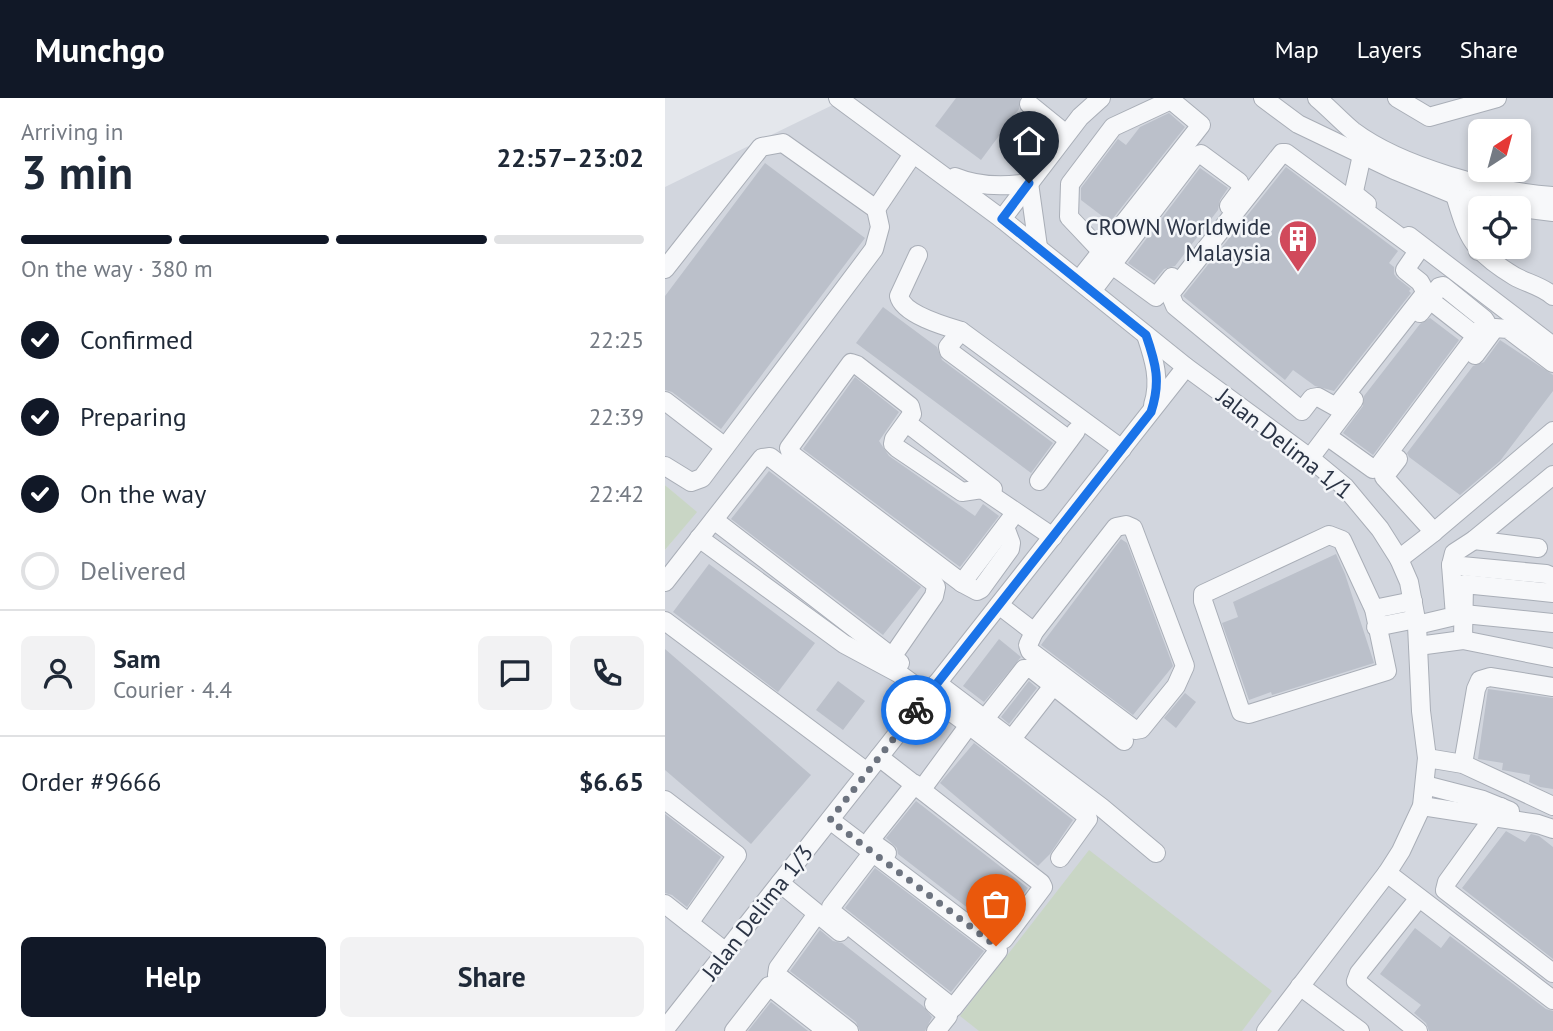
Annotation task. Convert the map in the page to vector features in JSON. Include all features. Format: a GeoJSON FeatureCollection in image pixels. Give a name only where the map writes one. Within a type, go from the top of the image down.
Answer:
{"type":"FeatureCollection","features":[{"type":"Feature","properties":{"kind":"street","name":"Jalan Delima 1/1"},"geometry":{"type":"LineString","coordinates":[[838,98],[1002,219],[1186,367],[1345,486],[1362,505],[1399,559],[1409,582],[1418,646],[1421,711],[1427,758],[1422,806],[1401,851],[1387,873],[1266,1031]]}},
{"type":"Feature","properties":{"kind":"street"},"geometry":{"type":"LineString","coordinates":[[1002,219],[1066,134],[1101,98]]}},
{"type":"Feature","properties":{"kind":"street"},"geometry":{"type":"LineString","coordinates":[[1263,98],[1298,124],[1455,195],[1553,196]]}},
{"type":"Feature","properties":{"kind":"street"},"geometry":{"type":"LineString","coordinates":[[1317,98],[1339,107],[1353,131],[1400,157],[1480,194],[1553,212]]}},
{"type":"Feature","properties":{"kind":"street"},"geometry":{"type":"LineString","coordinates":[[1397,98],[1429,117],[1466,102],[1497,98]]}},
{"type":"Feature","properties":{"kind":"street"},"geometry":{"type":"LineString","coordinates":[[1085,286],[1107,258],[1194,156],[1201,154],[1239,182],[1241,190],[1156,297],[1107,258],[1069,217],[1070,184],[1113,127],[1171,100],[1201,125],[1107,258]]}},
{"type":"Feature","properties":{"kind":"street"},"geometry":{"type":"LineString","coordinates":[[1029,104],[1066,134]]}},
{"type":"Feature","properties":{"kind":"street"},"geometry":{"type":"LineString","coordinates":[[1326,138],[1339,107]]}},
{"type":"Feature","properties":{"kind":"street"},"geometry":{"type":"LineString","coordinates":[[665,269],[761,147],[783,143],[876,209],[880,227],[874,249],[702,478],[691,482],[665,466]]}},
{"type":"Feature","properties":{"kind":"street"},"geometry":{"type":"LineString","coordinates":[[1280,436],[1302,411],[1312,398],[1318,397],[1336,407],[1425,291],[1420,282],[1405,270],[1416,254],[1415,248],[1286,153],[1282,153],[1170,294],[1175,306],[1302,411]]}},
{"type":"Feature","properties":{"kind":"street"},"geometry":{"type":"LineString","coordinates":[[876,209],[913,154]]}},
{"type":"Feature","properties":{"kind":"street"},"geometry":{"type":"LineString","coordinates":[[1362,155],[1354,191],[1357,196],[1553,346]]}},
{"type":"Feature","properties":{"kind":"street"},"geometry":{"type":"LineString","coordinates":[[935,170],[982,185],[1029,183]]}},
{"type":"Feature","properties":{"kind":"street"},"geometry":{"type":"LineString","coordinates":[[1029,183],[1038,247]]}},
{"type":"Feature","properties":{"kind":"street"},"geometry":{"type":"LineString","coordinates":[[1455,195],[1468,233]]}},
{"type":"Feature","properties":{"kind":"street"},"geometry":{"type":"LineString","coordinates":[[918,255],[899,296],[904,306],[935,322],[961,331],[1122,449]]}},
{"type":"Feature","properties":{"kind":"street"},"geometry":{"type":"LineString","coordinates":[[1490,259],[1514,276],[1552,293]]}},
{"type":"Feature","properties":{"kind":"street"},"geometry":{"type":"LineString","coordinates":[[1310,458],[1430,300],[1476,336],[1378,467],[1373,469],[1327,436]]}},
{"type":"Feature","properties":{"kind":"street"},"geometry":{"type":"LineString","coordinates":[[1434,532],[1384,477],[1495,328],[1508,329],[1553,363]]}},
{"type":"Feature","properties":{"kind":"street"},"geometry":{"type":"LineString","coordinates":[[961,331],[948,347],[949,351],[1069,440]]}},
{"type":"Feature","properties":{"kind":"street"},"geometry":{"type":"LineString","coordinates":[[1146,335],[1156,363],[1157,392],[1151,412]]}},
{"type":"Feature","properties":{"kind":"street"},"geometry":{"type":"LineString","coordinates":[[1010,519],[962,583],[791,454],[789,448],[851,363],[910,406],[912,414],[894,439],[893,443],[897,448],[962,492],[982,489],[1010,519],[1053,535]]}},
{"type":"Feature","properties":{"kind":"street","name":"Jalan Delima 1/3"},"geometry":{"type":"LineString","coordinates":[[665,1029],[1186,367]]}},
{"type":"Feature","properties":{"kind":"street"},"geometry":{"type":"LineString","coordinates":[[1033,413],[1048,394]]}},
{"type":"Feature","properties":{"kind":"street"},"geometry":{"type":"LineString","coordinates":[[665,401],[725,447]]}},
{"type":"Feature","properties":{"kind":"street"},"geometry":{"type":"LineString","coordinates":[[1039,481],[1085,420]]}},
{"type":"Feature","properties":{"kind":"street"},"geometry":{"type":"LineString","coordinates":[[907,423],[1053,535]]}},
{"type":"Feature","properties":{"kind":"street"},"geometry":{"type":"LineString","coordinates":[[1399,559],[1553,431]]}},
{"type":"Feature","properties":{"kind":"street"},"geometry":{"type":"LineString","coordinates":[[665,582],[762,458],[769,457],[933,582],[936,587],[934,596],[892,657]]}},
{"type":"Feature","properties":{"kind":"street"},"geometry":{"type":"LineString","coordinates":[[1375,618],[1455,616],[1451,565],[1454,553],[1474,540],[1553,475]]}},
{"type":"Feature","properties":{"kind":"street"},"geometry":{"type":"LineString","coordinates":[[714,520],[977,722],[1087,816],[1088,819],[1060,858]]}},
{"type":"Feature","properties":{"kind":"street"},"geometry":{"type":"LineString","coordinates":[[1126,524],[1133,528],[1185,666],[1177,686],[1141,729],[1135,730],[1030,651],[1028,645],[1034,632],[1116,527],[1126,524]]}},
{"type":"Feature","properties":{"kind":"street"},"geometry":{"type":"LineString","coordinates":[[1329,536],[1342,540],[1375,618],[1387,671],[1249,715],[1241,712],[1203,601],[1203,594],[1329,536]]}},
{"type":"Feature","properties":{"kind":"street"},"geometry":{"type":"LineString","coordinates":[[699,538],[844,644],[898,674],[933,689]]}},
{"type":"Feature","properties":{"kind":"street"},"geometry":{"type":"LineString","coordinates":[[1474,540],[1538,548]]}},
{"type":"Feature","properties":{"kind":"street"},"geometry":{"type":"LineString","coordinates":[[1451,565],[1546,573],[1553,577]]}},
{"type":"Feature","properties":{"kind":"street"},"geometry":{"type":"LineString","coordinates":[[1463,640],[1464,584],[1553,593]]}},
{"type":"Feature","properties":{"kind":"street"},"geometry":{"type":"LineString","coordinates":[[999,605],[1034,632]]}},
{"type":"Feature","properties":{"kind":"street"},"geometry":{"type":"LineString","coordinates":[[1464,614],[1553,623]]}},
{"type":"Feature","properties":{"kind":"street"},"geometry":{"type":"LineString","coordinates":[[665,621],[867,772]]}},
{"type":"Feature","properties":{"kind":"street"},"geometry":{"type":"LineString","coordinates":[[1418,646],[1463,640],[1553,658]]}},
{"type":"Feature","properties":{"kind":"street"},"geometry":{"type":"LineString","coordinates":[[879,757],[919,787],[1041,883],[1043,887],[1004,939],[999,938],[873,843],[872,838],[919,787],[1024,669],[1032,670],[1124,741]]}},
{"type":"Feature","properties":{"kind":"street"},"geometry":{"type":"LineString","coordinates":[[1464,764],[1480,680],[1490,677],[1553,687]]}},
{"type":"Feature","properties":{"kind":"street"},"geometry":{"type":"LineString","coordinates":[[1011,740],[1053,686]]}},
{"type":"Feature","properties":{"kind":"street"},"geometry":{"type":"LineString","coordinates":[[977,722],[1011,740],[1101,807],[1156,853]]}},
{"type":"Feature","properties":{"kind":"street"},"geometry":{"type":"LineString","coordinates":[[1427,758],[1464,764],[1553,806]]}},
{"type":"Feature","properties":{"kind":"street"},"geometry":{"type":"LineString","coordinates":[[1425,785],[1545,827]]}},
{"type":"Feature","properties":{"kind":"street"},"geometry":{"type":"LineString","coordinates":[[665,800],[737,856],[689,923]]}},
{"type":"Feature","properties":{"kind":"street"},"geometry":{"type":"LineString","coordinates":[[1422,806],[1497,812]]}},
{"type":"Feature","properties":{"kind":"street"},"geometry":{"type":"LineString","coordinates":[[1497,812],[1447,882],[1445,890],[1553,973]]}},
{"type":"Feature","properties":{"kind":"street"},"geometry":{"type":"LineString","coordinates":[[830,820],[873,852],[998,948],[953,1008],[832,912],[831,907],[873,852]]}},
{"type":"Feature","properties":{"kind":"street"},"geometry":{"type":"LineString","coordinates":[[1387,873],[1553,1000]]}},
{"type":"Feature","properties":{"kind":"street"},"geometry":{"type":"LineString","coordinates":[[780,883],[946,1012],[949,1016],[936,1031]]}},
{"type":"Feature","properties":{"kind":"street"},"geometry":{"type":"LineString","coordinates":[[1418,1031],[1356,981],[1359,973],[1419,898]]}},
{"type":"Feature","properties":{"kind":"street"},"geometry":{"type":"LineString","coordinates":[[665,904],[726,952]]}},
{"type":"Feature","properties":{"kind":"street"},"geometry":{"type":"LineString","coordinates":[[817,914],[778,968],[776,975],[849,1031]]}},
{"type":"Feature","properties":{"kind":"street"},"geometry":{"type":"LineString","coordinates":[[734,1031],[768,986],[827,1031]]}},
{"type":"Feature","properties":{"kind":"street"},"geometry":{"type":"LineString","coordinates":[[1300,986],[1360,1031]]}},
{"type":"Feature","properties":{"kind":"shaded area"},"geometry":{"type":"Polygon","coordinates":[[[847,98],[1553,98],[1553,1031],[665,1031],[665,550],[696,512],[665,485],[665,187],[847,98]]]}},
{"type":"Feature","properties":{"kind":"green space"},"geometry":{"type":"Polygon","coordinates":[[[665,485],[697,512],[665,550],[665,485]]]}},
{"type":"Feature","properties":{"kind":"green space"},"geometry":{"type":"Polygon","coordinates":[[[1089,850],[1272,991],[1242,1031],[979,1031],[960,1016],[1089,850]]]}},
{"type":"Feature","properties":{"kind":"building"},"geometry":{"type":"Polygon","coordinates":[[[956,98],[1020,98],[1019,109],[981,160],[935,126],[956,98]]]}},
{"type":"Feature","properties":{"kind":"building"},"geometry":{"type":"Polygon","coordinates":[[[1169,113],[1185,127],[1110,222],[1081,200],[1081,188],[1118,139],[1126,145],[1140,127],[1169,113]]]}},
{"type":"Feature","properties":{"kind":"building"},"geometry":{"type":"Polygon","coordinates":[[[765,163],[865,238],[721,429],[672,392],[665,390],[665,296],[765,163]]]}},
{"type":"Feature","properties":{"kind":"building","name":"CROWN Worldwide Malaysia"},"geometry":{"type":"Polygon","coordinates":[[[1286,167],[1398,251],[1389,263],[1394,267],[1397,278],[1411,289],[1411,293],[1334,391],[1315,386],[1293,370],[1285,380],[1183,296],[1286,167]]]}},
{"type":"Feature","properties":{"kind":"building"},"geometry":{"type":"Polygon","coordinates":[[[1200,168],[1228,188],[1220,200],[1218,210],[1175,266],[1164,269],[1154,281],[1128,263],[1200,168]]]}},
{"type":"Feature","properties":{"kind":"building"},"geometry":{"type":"Polygon","coordinates":[[[883,307],[937,347],[942,360],[1053,443],[1031,473],[856,343],[883,307]]]}},
{"type":"Feature","properties":{"kind":"building"},"geometry":{"type":"Polygon","coordinates":[[[1430,318],[1459,340],[1373,455],[1343,433],[1363,406],[1364,396],[1420,324],[1430,318]]]}},
{"type":"Feature","properties":{"kind":"building"},"geometry":{"type":"Polygon","coordinates":[[[1500,340],[1553,375],[1553,391],[1500,461],[1460,495],[1407,453],[1473,366],[1484,362],[1500,340]]]}},
{"type":"Feature","properties":{"kind":"building"},"geometry":{"type":"Polygon","coordinates":[[[855,377],[899,412],[879,441],[889,456],[975,516],[983,504],[999,516],[960,567],[803,449],[855,377]]]}},
{"type":"Feature","properties":{"kind":"building"},"geometry":{"type":"Polygon","coordinates":[[[769,471],[921,587],[883,635],[731,519],[769,471]]]}},
{"type":"Feature","properties":{"kind":"building"},"geometry":{"type":"Polygon","coordinates":[[[1121,539],[1127,543],[1173,666],[1133,715],[1041,645],[1121,539]]]}},
{"type":"Feature","properties":{"kind":"building"},"geometry":{"type":"Polygon","coordinates":[[[1336,554],[1374,663],[1249,700],[1222,623],[1238,617],[1233,602],[1336,554]]]}},
{"type":"Feature","properties":{"kind":"building"},"geometry":{"type":"Polygon","coordinates":[[[709,564],[815,643],[778,692],[673,612],[709,564]]]}},
{"type":"Feature","properties":{"kind":"building"},"geometry":{"type":"Polygon","coordinates":[[[999,639],[1021,657],[984,702],[963,686],[999,639]]]}},
{"type":"Feature","properties":{"kind":"building"},"geometry":{"type":"Polygon","coordinates":[[[665,649],[811,775],[751,844],[665,770],[665,649]]]}},
{"type":"Feature","properties":{"kind":"building"},"geometry":{"type":"Polygon","coordinates":[[[838,681],[865,701],[843,730],[816,710],[838,681]]]}},
{"type":"Feature","properties":{"kind":"building"},"geometry":{"type":"Polygon","coordinates":[[[1029,681],[1037,688],[1009,724],[1001,717],[1029,681]]]}},
{"type":"Feature","properties":{"kind":"building"},"geometry":{"type":"Polygon","coordinates":[[[1488,689],[1553,698],[1553,789],[1529,782],[1530,775],[1502,770],[1503,763],[1478,759],[1488,689]]]}},
{"type":"Feature","properties":{"kind":"building"},"geometry":{"type":"Polygon","coordinates":[[[1185,693],[1196,702],[1176,728],[1164,718],[1185,693]]]}},
{"type":"Feature","properties":{"kind":"building"},"geometry":{"type":"Polygon","coordinates":[[[974,743],[1073,820],[1050,854],[1038,866],[940,783],[974,743]]]}},
{"type":"Feature","properties":{"kind":"building"},"geometry":{"type":"Polygon","coordinates":[[[916,801],[1028,888],[1000,925],[989,918],[982,919],[898,854],[897,848],[886,838],[916,801]]]}},
{"type":"Feature","properties":{"kind":"building"},"geometry":{"type":"Polygon","coordinates":[[[665,814],[721,857],[687,907],[665,893],[665,814]]]}},
{"type":"Feature","properties":{"kind":"building"},"geometry":{"type":"Polygon","coordinates":[[[1506,831],[1525,842],[1531,834],[1539,836],[1553,847],[1553,959],[1462,888],[1506,831]]]}},
{"type":"Feature","properties":{"kind":"building"},"geometry":{"type":"Polygon","coordinates":[[[875,868],[984,951],[951,992],[845,908],[875,868]]]}},
{"type":"Feature","properties":{"kind":"building"},"geometry":{"type":"Polygon","coordinates":[[[1415,928],[1441,948],[1450,936],[1546,1009],[1553,1011],[1553,1031],[1429,1031],[1426,1023],[1414,1013],[1421,1005],[1380,974],[1415,928]]]}},
{"type":"Feature","properties":{"kind":"building"},"geometry":{"type":"Polygon","coordinates":[[[820,930],[833,941],[842,943],[923,1006],[932,1017],[925,1031],[860,1031],[856,1022],[790,971],[820,930]]]}},
{"type":"Feature","properties":{"kind":"building"},"geometry":{"type":"Polygon","coordinates":[[[771,1002],[808,1031],[748,1031],[771,1002]]]}},
{"type":"Feature","properties":{"kind":"way so far"},"geometry":{"type":"LineString","coordinates":[[916,710],[830,820],[996,946]]}},
{"type":"Feature","properties":{"kind":"place","name":"CROWN Worldwide Malaysia"},"geometry":{"type":"Point","coordinates":[1298,273]}},
{"type":"Feature","properties":{"kind":"route"},"geometry":{"type":"LineString","coordinates":[[916,710],[1151,412],[1157,392],[1156,363],[1146,335],[1002,219],[1029,183]]}}]}
